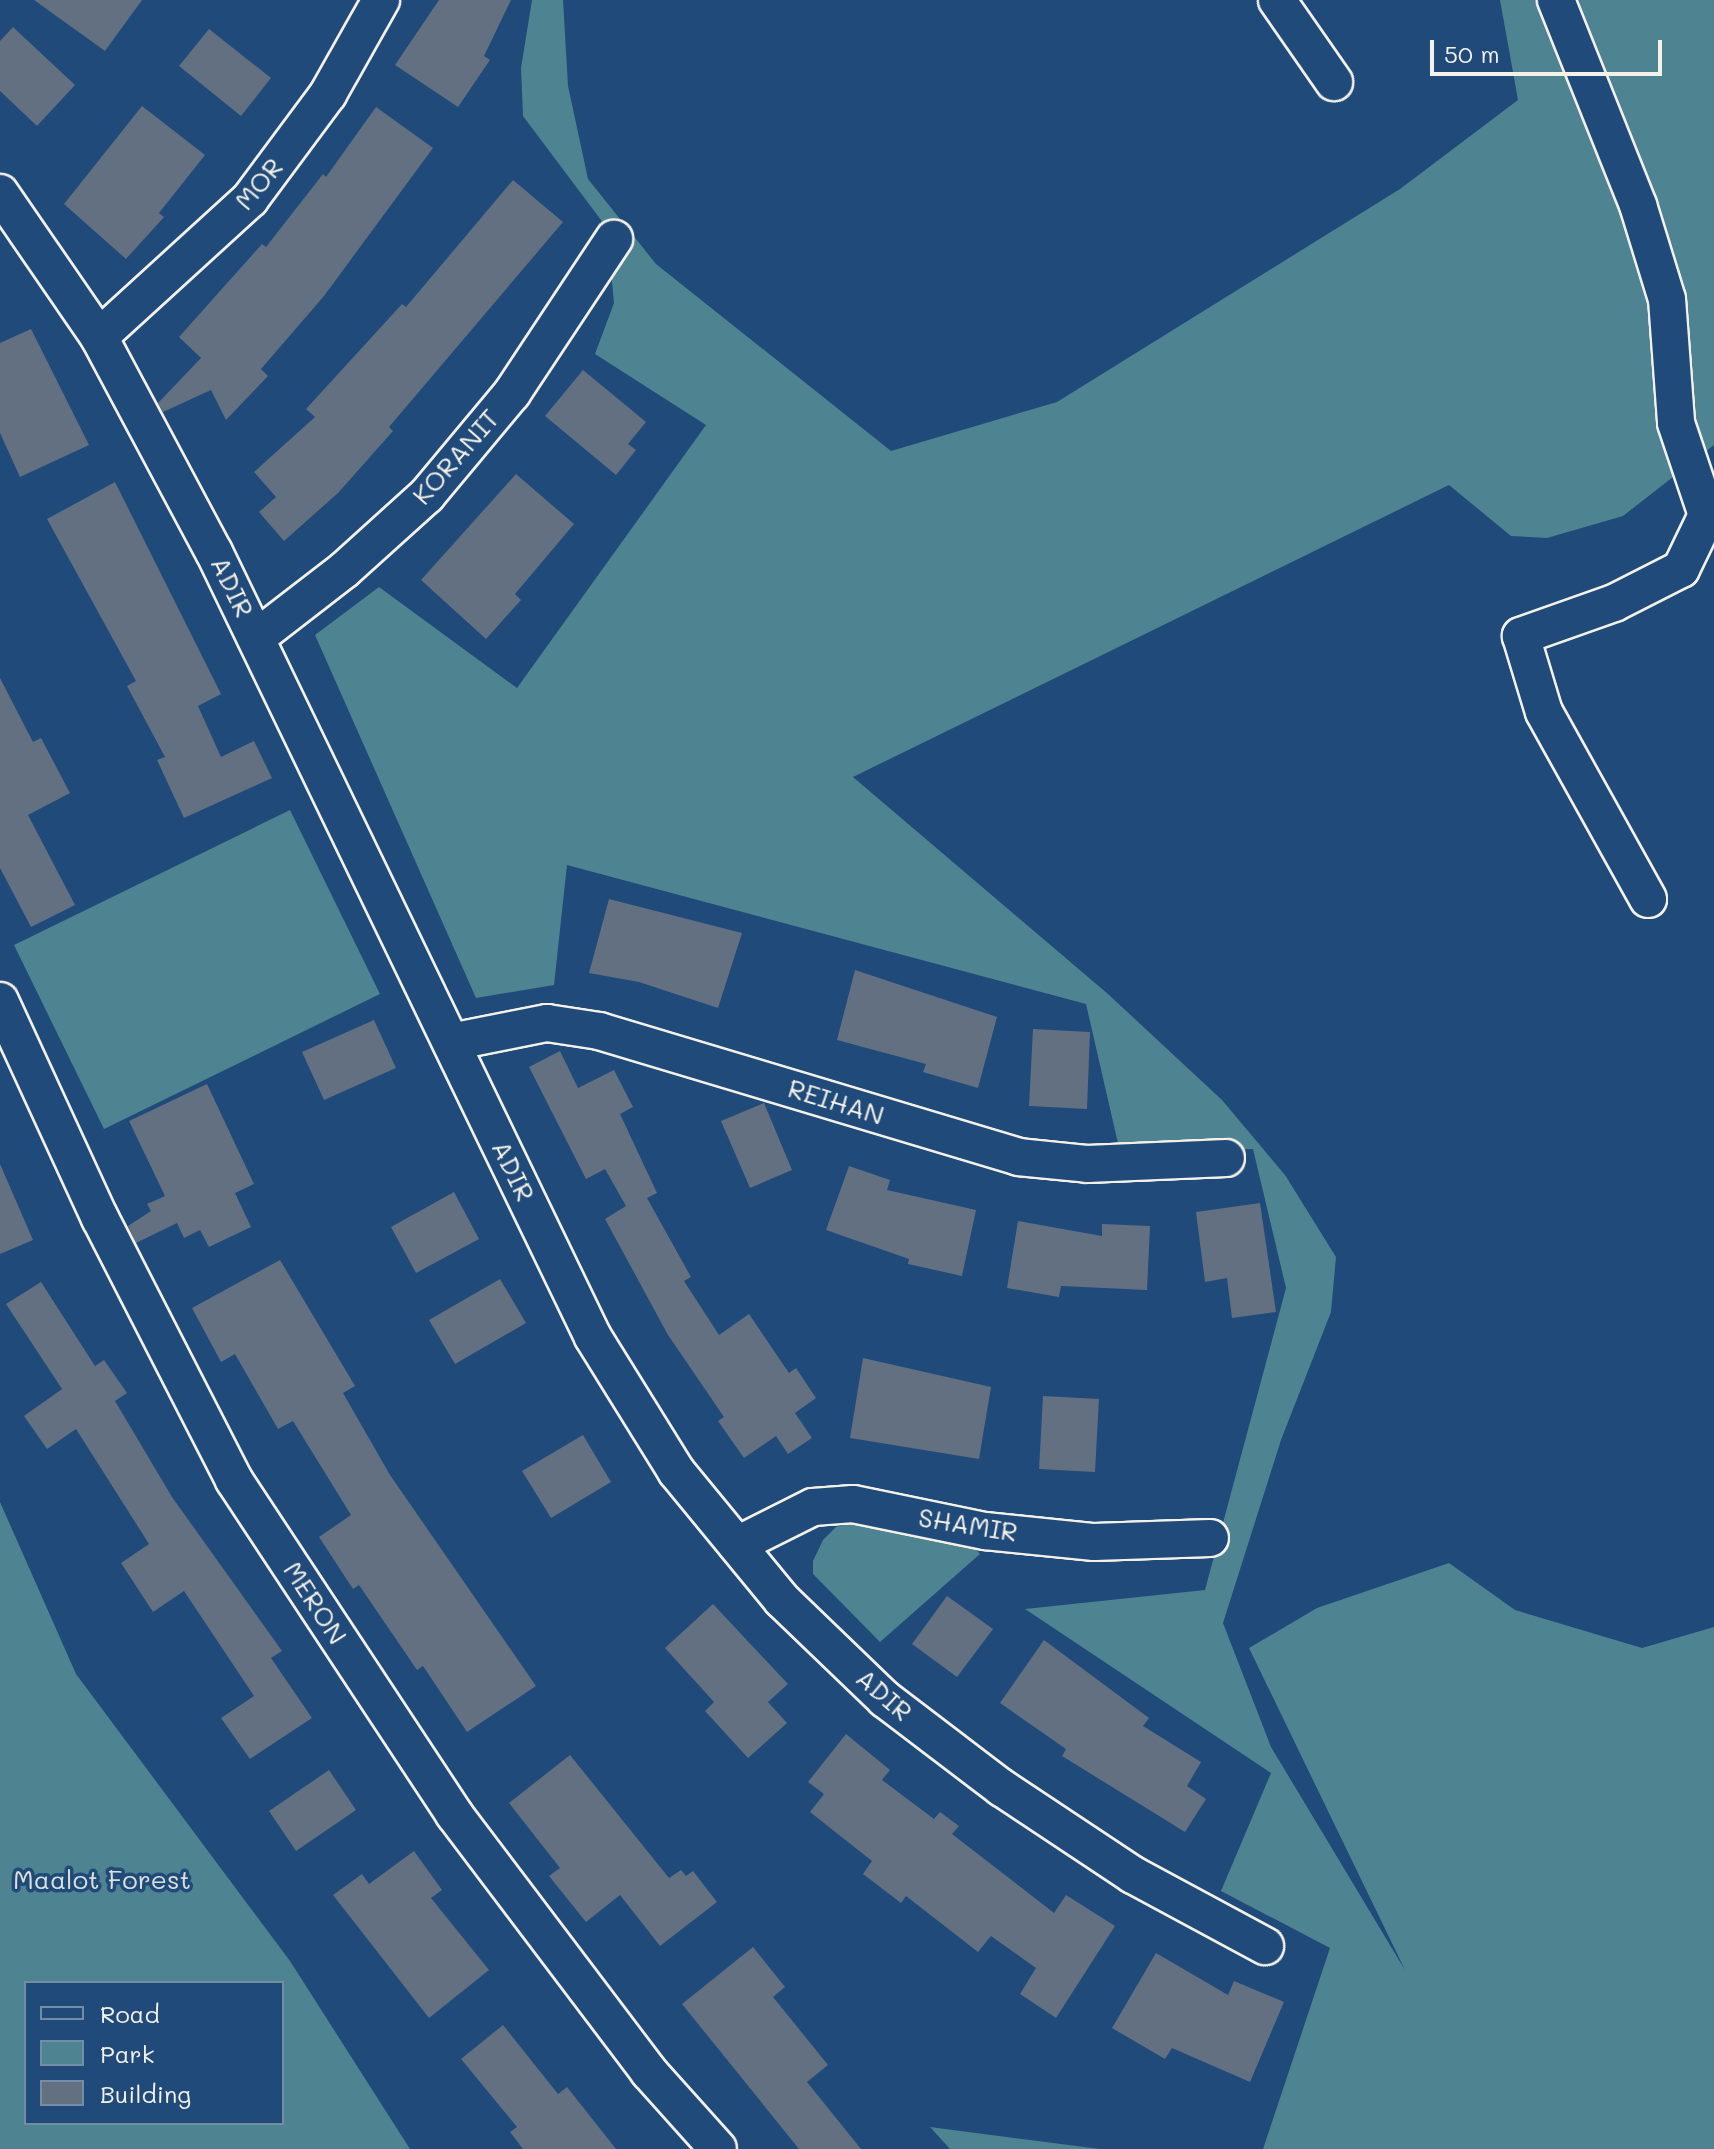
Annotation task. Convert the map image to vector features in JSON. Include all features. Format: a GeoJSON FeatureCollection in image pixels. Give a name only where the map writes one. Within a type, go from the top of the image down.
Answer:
{"type":"FeatureCollection","features":[{"type":"Feature","properties":{"kind":"street","name":"MOR"},"geometry":{"type":"LineString","coordinates":[[99,337],[250,199],[328,94],[381,0]]}},
{"type":"Feature","properties":{"kind":"street"},"geometry":{"type":"LineString","coordinates":[[1277,0],[1334,82]]}},
{"type":"Feature","properties":{"kind":"street"},"geometry":{"type":"LineString","coordinates":[[1556,0],[1638,205],[1667,299],[1676,423],[1707,515],[1681,569],[1614,603],[1521,636],[1544,712],[1648,899]]}},
{"type":"Feature","properties":{"kind":"street","name":"ADIR"},"geometry":{"type":"LineString","coordinates":[[0,193],[99,337],[256,638],[593,1337],[676,1471],[782,1600],[897,1708],[1002,1788],[1133,1875],[1265,1946]]}},
{"type":"Feature","properties":{"kind":"street","name":"KORANIT"},"geometry":{"type":"LineString","coordinates":[[256,638],[344,570],[427,495],[512,393],[614,239]]}},
{"type":"Feature","properties":{"kind":"street","name":"MERON"},"geometry":{"type":"LineString","coordinates":[[0,1001],[100,1218],[234,1480],[454,1814],[649,2072],[718,2149]]}},
{"type":"Feature","properties":{"kind":"street","name":"REIHAN"},"geometry":{"type":"LineString","coordinates":[[451,1042],[547,1023],[599,1031],[1018,1157],[1088,1164],[1226,1158]]}},
{"type":"Feature","properties":{"kind":"street","name":"SHAMIR"},"geometry":{"type":"LineString","coordinates":[[737,1545],[813,1507],[853,1504],[985,1531],[1094,1542],[1210,1538]]}},
{"type":"Feature","properties":{"kind":"green space"},"geometry":{"type":"Polygon","coordinates":[[[532,0],[563,0],[568,86],[588,179],[656,264],[891,451],[1057,402],[1400,189],[1518,100],[1500,0],[1714,0],[1714,445],[1623,516],[1547,538],[1511,536],[1449,485],[853,777],[1108,994],[1222,1100],[1285,1175],[1336,1257],[1331,1312],[1281,1440],[1223,1623],[1271,1747],[1405,1970],[1249,1648],[1317,1608],[1449,1563],[1515,1610],[1642,1648],[1714,1627],[1714,2149],[1263,2149],[1330,1948],[1221,1891],[1271,1773],[1025,1609],[1205,1590],[1286,1288],[1253,1149],[1120,1152],[1086,1004],[567,865],[554,985],[476,998],[315,635],[379,587],[517,688],[706,425],[595,354],[614,303],[607,228],[523,116],[521,68],[532,0]]]}},
{"type":"Feature","properties":{"kind":"green space"},"geometry":{"type":"Polygon","coordinates":[[[290,810],[380,994],[104,1129],[14,945],[290,810]]]}},
{"type":"Feature","properties":{"kind":"green space","name":"Maalot Forest"},"geometry":{"type":"Polygon","coordinates":[[[0,1502],[76,1674],[290,1961],[410,2149],[0,2149],[0,1502]]]}},
{"type":"Feature","properties":{"kind":"green space"},"geometry":{"type":"Polygon","coordinates":[[[853,1522],[972,1544],[980,1554],[880,1642],[813,1574],[813,1561],[823,1540],[836,1527],[853,1522]]]}},
{"type":"Feature","properties":{"kind":"green space"},"geometry":{"type":"Polygon","coordinates":[[[930,2127],[1100,2149],[950,2149],[930,2127]]]}},
{"type":"Feature","properties":{"kind":"building"},"geometry":{"type":"Polygon","coordinates":[[[34,0],[142,0],[105,51],[34,0]]]}},
{"type":"Feature","properties":{"kind":"building"},"geometry":{"type":"Polygon","coordinates":[[[439,0],[511,0],[484,56],[490,60],[458,107],[395,65],[439,0]]]}},
{"type":"Feature","properties":{"kind":"building"},"geometry":{"type":"Polygon","coordinates":[[[13,27],[75,85],[37,126],[0,91],[0,41],[13,27]]]}},
{"type":"Feature","properties":{"kind":"building"},"geometry":{"type":"Polygon","coordinates":[[[209,29],[271,78],[241,116],[179,66],[209,29]]]}},
{"type":"Feature","properties":{"kind":"building"},"geometry":{"type":"Polygon","coordinates":[[[142,106],[205,155],[159,213],[164,217],[126,259],[64,204],[142,106]]]}},
{"type":"Feature","properties":{"kind":"building"},"geometry":{"type":"Polygon","coordinates":[[[376,107],[433,148],[324,296],[261,369],[268,376],[226,420],[211,390],[163,412],[158,403],[201,358],[179,337],[262,244],[266,247],[323,174],[326,177],[376,107]]]}},
{"type":"Feature","properties":{"kind":"building"},"geometry":{"type":"Polygon","coordinates":[[[513,180],[563,222],[389,427],[393,431],[338,493],[284,541],[259,512],[276,497],[254,472],[315,417],[306,409],[402,304],[406,307],[513,180]]]}},
{"type":"Feature","properties":{"kind":"building"},"geometry":{"type":"Polygon","coordinates":[[[31,329],[89,445],[20,477],[0,433],[0,343],[31,329]]]}},
{"type":"Feature","properties":{"kind":"building"},"geometry":{"type":"Polygon","coordinates":[[[583,370],[646,422],[628,444],[636,450],[616,475],[545,416],[583,370]]]}},
{"type":"Feature","properties":{"kind":"building"},"geometry":{"type":"Polygon","coordinates":[[[516,474],[574,524],[515,594],[521,600],[486,639],[421,580],[516,474]]]}},
{"type":"Feature","properties":{"kind":"building"},"geometry":{"type":"Polygon","coordinates":[[[115,482],[221,694],[198,706],[221,757],[254,741],[272,778],[184,818],[157,760],[165,757],[127,686],[136,681],[47,519],[115,482]]]}},
{"type":"Feature","properties":{"kind":"building"},"geometry":{"type":"Polygon","coordinates":[[[0,678],[33,742],[41,738],[70,793],[28,815],[75,905],[31,927],[0,868],[0,678]]]}},
{"type":"Feature","properties":{"kind":"building"},"geometry":{"type":"Polygon","coordinates":[[[609,899],[742,933],[718,1008],[639,982],[589,973],[609,899]]]}},
{"type":"Feature","properties":{"kind":"building"},"geometry":{"type":"Polygon","coordinates":[[[855,970],[997,1017],[978,1088],[923,1072],[926,1064],[837,1040],[855,970]]]}},
{"type":"Feature","properties":{"kind":"building"},"geometry":{"type":"Polygon","coordinates":[[[374,1020],[396,1068],[324,1100],[302,1052],[374,1020]]]}},
{"type":"Feature","properties":{"kind":"building"},"geometry":{"type":"Polygon","coordinates":[[[1033,1029],[1090,1032],[1087,1109],[1029,1106],[1033,1029]]]}},
{"type":"Feature","properties":{"kind":"building"},"geometry":{"type":"Polygon","coordinates":[[[560,1051],[578,1088],[614,1070],[633,1107],[620,1114],[657,1193],[647,1198],[691,1277],[684,1281],[719,1335],[749,1314],[789,1373],[796,1368],[816,1398],[795,1413],[812,1438],[788,1454],[776,1436],[744,1458],[718,1421],[724,1417],[668,1335],[605,1219],[626,1206],[605,1169],[586,1179],[529,1067],[560,1051]]]}},
{"type":"Feature","properties":{"kind":"building"},"geometry":{"type":"Polygon","coordinates":[[[207,1084],[254,1184],[235,1193],[251,1227],[209,1247],[200,1230],[184,1238],[177,1223],[136,1243],[128,1226],[151,1211],[147,1204],[165,1196],[129,1121],[207,1084]]]}},
{"type":"Feature","properties":{"kind":"building"},"geometry":{"type":"Polygon","coordinates":[[[764,1103],[792,1170],[750,1188],[721,1121],[764,1103]]]}},
{"type":"Feature","properties":{"kind":"building"},"geometry":{"type":"Polygon","coordinates":[[[0,1164],[33,1240],[0,1254],[0,1164]]]}},
{"type":"Feature","properties":{"kind":"building"},"geometry":{"type":"Polygon","coordinates":[[[849,1166],[890,1180],[887,1190],[976,1210],[962,1276],[908,1264],[909,1259],[826,1230],[849,1166]]]}},
{"type":"Feature","properties":{"kind":"building"},"geometry":{"type":"Polygon","coordinates":[[[454,1192],[479,1239],[416,1273],[391,1227],[454,1192]]]}},
{"type":"Feature","properties":{"kind":"building"},"geometry":{"type":"Polygon","coordinates":[[[1260,1203],[1276,1312],[1232,1318],[1227,1278],[1205,1282],[1196,1212],[1260,1203]]]}},
{"type":"Feature","properties":{"kind":"building"},"geometry":{"type":"Polygon","coordinates":[[[1018,1221],[1102,1236],[1102,1224],[1150,1226],[1147,1290],[1061,1286],[1059,1297],[1007,1288],[1018,1221]]]}},
{"type":"Feature","properties":{"kind":"building"},"geometry":{"type":"Polygon","coordinates":[[[280,1260],[355,1386],[343,1393],[390,1475],[536,1686],[467,1732],[423,1666],[417,1670],[359,1585],[353,1589],[319,1537],[351,1515],[293,1421],[278,1429],[235,1354],[221,1362],[192,1308],[280,1260]]]}},
{"type":"Feature","properties":{"kind":"building"},"geometry":{"type":"Polygon","coordinates":[[[500,1279],[526,1323],[455,1364],[429,1320],[500,1279]]]}},
{"type":"Feature","properties":{"kind":"building"},"geometry":{"type":"Polygon","coordinates":[[[41,1282],[95,1366],[104,1360],[127,1393],[115,1401],[172,1497],[282,1651],[271,1658],[312,1718],[250,1759],[221,1718],[254,1696],[184,1591],[153,1612],[121,1563],[149,1544],[76,1429],[47,1449],[24,1416],[62,1389],[6,1304],[41,1282]]]}},
{"type":"Feature","properties":{"kind":"building"},"geometry":{"type":"Polygon","coordinates":[[[863,1358],[991,1387],[979,1459],[850,1438],[863,1358]]]}},
{"type":"Feature","properties":{"kind":"building"},"geometry":{"type":"Polygon","coordinates":[[[1043,1396],[1099,1399],[1095,1472],[1039,1469],[1043,1396]]]}},
{"type":"Feature","properties":{"kind":"building"},"geometry":{"type":"Polygon","coordinates":[[[583,1435],[611,1482],[551,1518],[522,1471],[583,1435]]]}},
{"type":"Feature","properties":{"kind":"building"},"geometry":{"type":"Polygon","coordinates":[[[947,1596],[993,1629],[957,1677],[912,1644],[947,1596]]]}},
{"type":"Feature","properties":{"kind":"building"},"geometry":{"type":"Polygon","coordinates":[[[713,1604],[788,1684],[768,1702],[787,1723],[748,1758],[705,1711],[714,1702],[665,1648],[713,1604]]]}},
{"type":"Feature","properties":{"kind":"building"},"geometry":{"type":"Polygon","coordinates":[[[1044,1640],[1149,1718],[1143,1726],[1201,1762],[1187,1786],[1206,1799],[1185,1832],[1062,1756],[1066,1749],[1000,1703],[1044,1640]]]}},
{"type":"Feature","properties":{"kind":"building"},"geometry":{"type":"Polygon","coordinates":[[[846,1734],[890,1770],[882,1780],[934,1819],[940,1812],[959,1826],[952,1834],[1054,1913],[1066,1895],[1115,1926],[1056,2018],[1020,1994],[1036,1968],[991,1936],[978,1952],[906,1896],[901,1903],[863,1874],[872,1861],[810,1812],[824,1794],[808,1782],[846,1734]]]}},
{"type":"Feature","properties":{"kind":"building"},"geometry":{"type":"Polygon","coordinates":[[[570,1755],[669,1878],[681,1870],[686,1876],[693,1871],[717,1902],[660,1946],[620,1895],[586,1922],[549,1876],[560,1868],[509,1803],[570,1755]]]}},
{"type":"Feature","properties":{"kind":"building"},"geometry":{"type":"Polygon","coordinates":[[[329,1770],[356,1810],[296,1851],[269,1811],[329,1770]]]}},
{"type":"Feature","properties":{"kind":"building"},"geometry":{"type":"Polygon","coordinates":[[[414,1851],[442,1890],[431,1898],[489,1970],[429,2018],[333,1895],[362,1874],[369,1884],[414,1851]]]}},
{"type":"Feature","properties":{"kind":"building"},"geometry":{"type":"Polygon","coordinates":[[[753,1947],[785,1987],[773,1997],[828,2065],[807,2082],[861,2149],[799,2149],[682,2004],[753,1947]]]}},
{"type":"Feature","properties":{"kind":"building"},"geometry":{"type":"Polygon","coordinates":[[[1156,1953],[1228,1995],[1234,1981],[1284,2002],[1250,2082],[1172,2048],[1165,2059],[1112,2028],[1156,1953]]]}},
{"type":"Feature","properties":{"kind":"building"},"geometry":{"type":"Polygon","coordinates":[[[503,2025],[558,2094],[567,2087],[616,2149],[523,2149],[510,2132],[517,2127],[461,2059],[503,2025]]]}}]}
